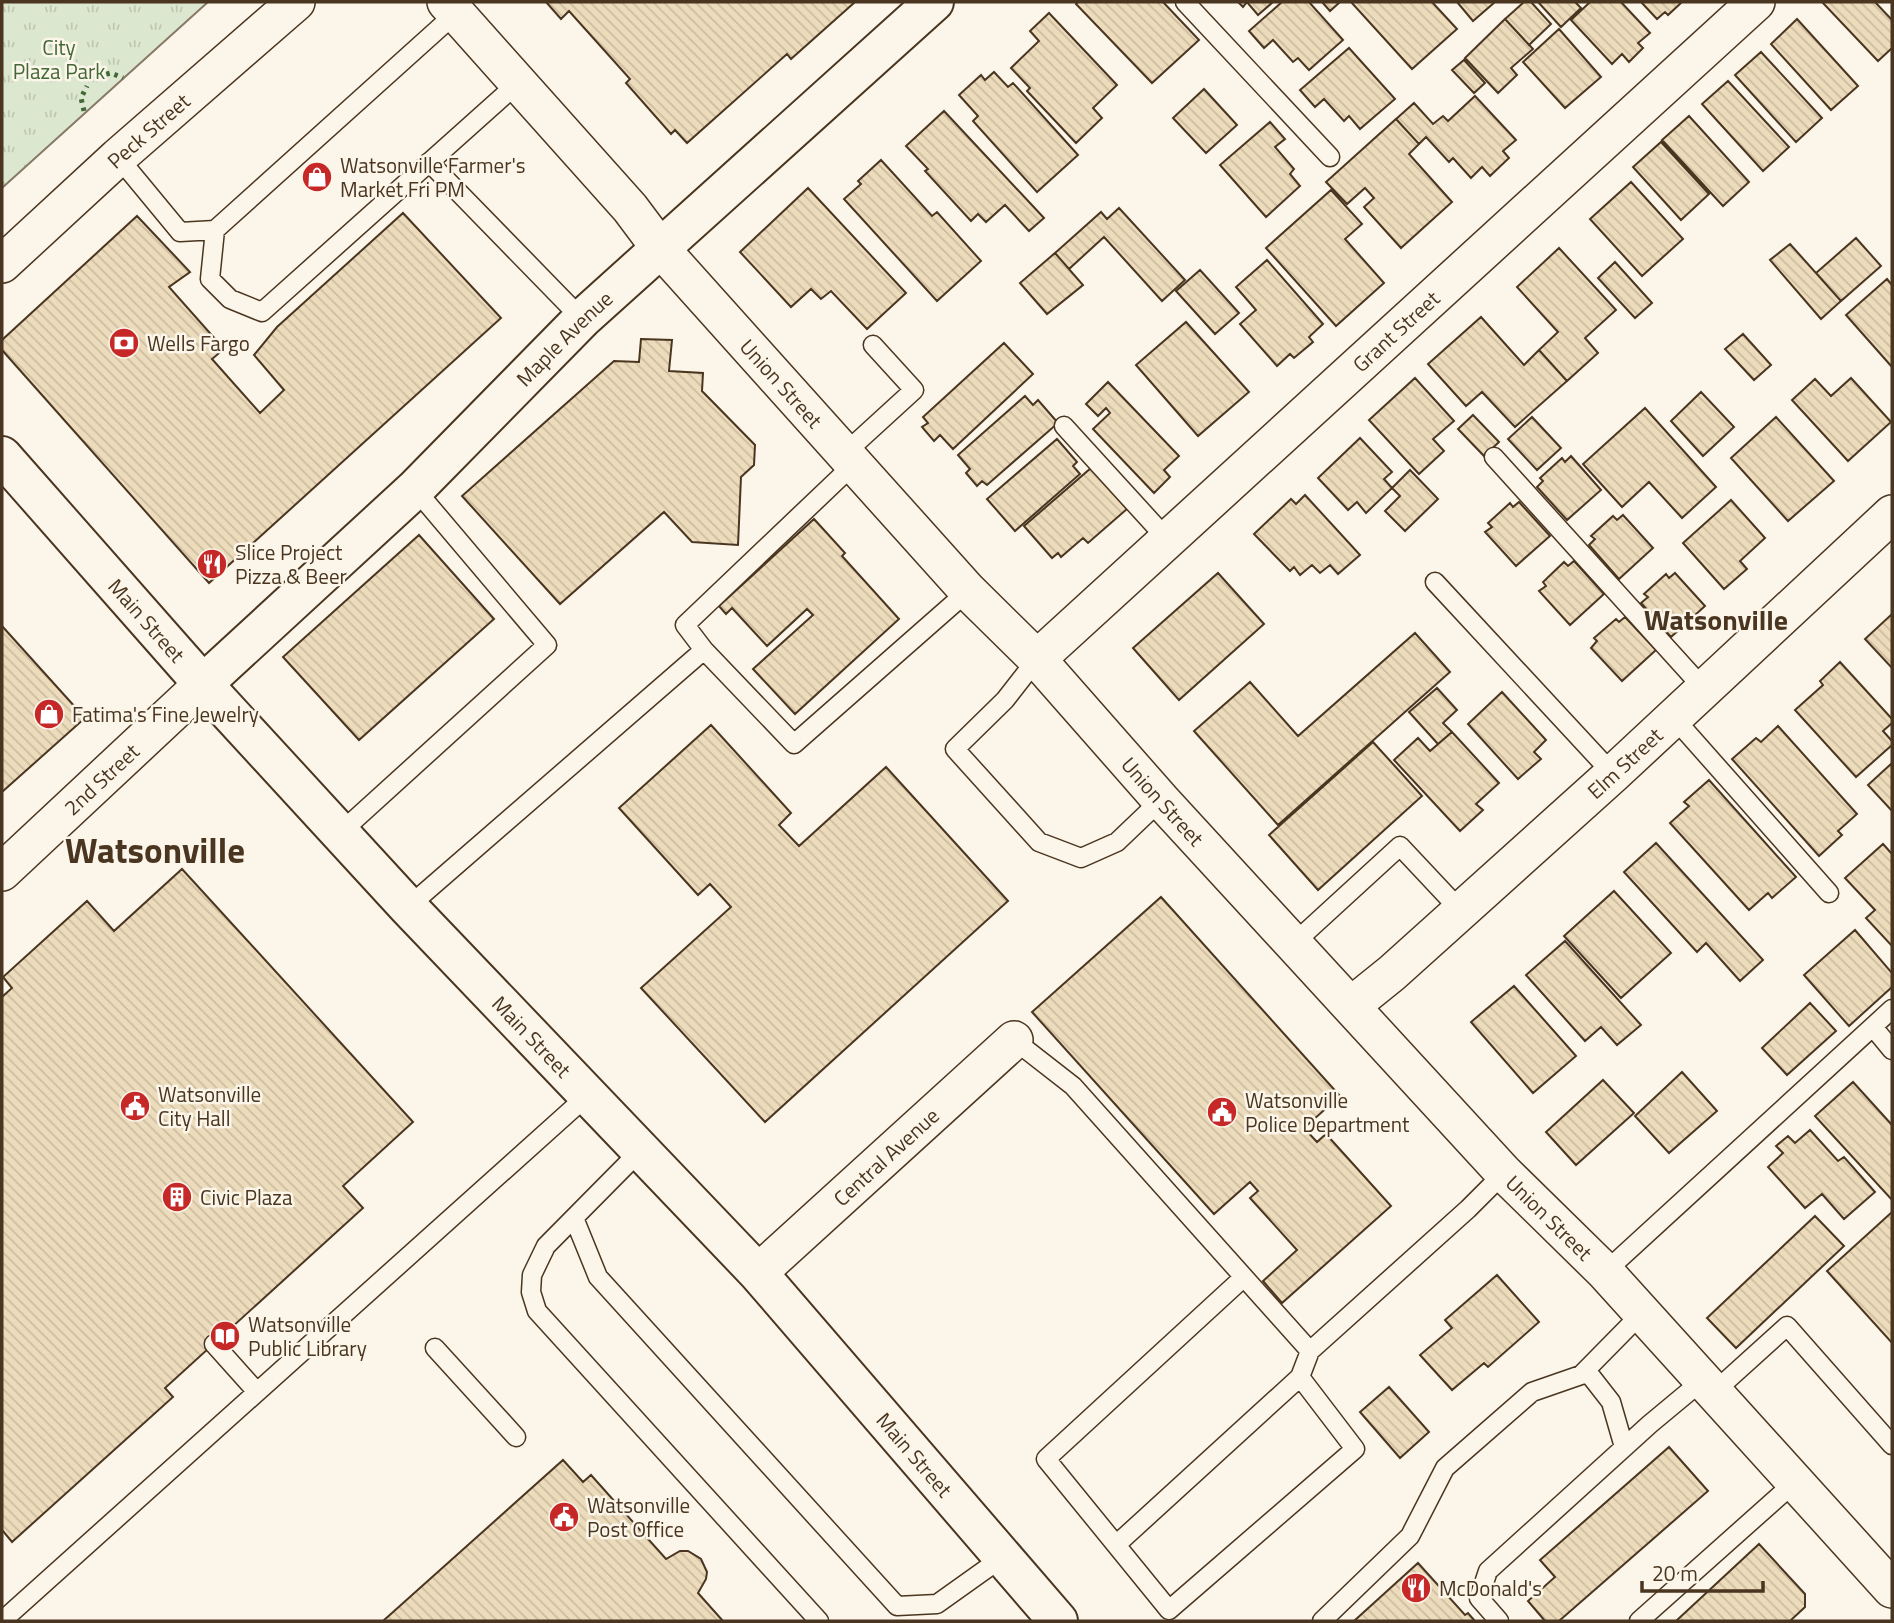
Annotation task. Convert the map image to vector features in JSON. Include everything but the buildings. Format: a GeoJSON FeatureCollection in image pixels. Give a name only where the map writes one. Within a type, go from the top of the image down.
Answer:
{"type":"FeatureCollection","features":[{"type":"Feature","properties":{"kind":"main road","name":"Maple Avenue"},"geometry":{"type":"LineString","coordinates":[[203,684],[415,489],[582,319],[934,2]]}},
{"type":"Feature","properties":{"kind":"main road","name":"Main Street"},"geometry":{"type":"LineString","coordinates":[[2,456],[203,684],[408,907],[758,1273],[1058,1621]]}},
{"type":"Feature","properties":{"kind":"street","name":"Peck Street"},"geometry":{"type":"LineString","coordinates":[[2,264],[118,157],[296,2]]}},
{"type":"Feature","properties":{"kind":"street","name":"Grant Street"},"geometry":{"type":"LineString","coordinates":[[1037,659],[1756,2]]}},
{"type":"Feature","properties":{"kind":"street","name":"Union Street"},"geometry":{"type":"LineString","coordinates":[[451,8],[631,208],[660,248],[848,460],[968,591],[1037,659],[1161,800],[1504,1173],[1605,1272],[1892,1589]]}},
{"type":"Feature","properties":{"kind":"street","name":"Elm Street"},"geometry":{"type":"LineString","coordinates":[[1351,1006],[1613,774],[1892,514]]}},
{"type":"Feature","properties":{"kind":"street","name":"2nd Street"},"geometry":{"type":"LineString","coordinates":[[2,872],[203,684]]}},
{"type":"Feature","properties":{"kind":"street","name":"Central Avenue"},"geometry":{"type":"LineString","coordinates":[[758,1273],[1014,1040]]}},
{"type":"Feature","properties":{"kind":"lane"},"geometry":{"type":"LineString","coordinates":[[1185,2],[1330,157]]}},
{"type":"Feature","properties":{"kind":"lane"},"geometry":{"type":"LineString","coordinates":[[118,157],[180,232],[215,230],[451,8]]}},
{"type":"Feature","properties":{"kind":"lane"},"geometry":{"type":"LineString","coordinates":[[215,230],[210,279],[230,299],[262,312],[518,83]]}},
{"type":"Feature","properties":{"kind":"lane"},"geometry":{"type":"LineString","coordinates":[[429,162],[582,319]]}},
{"type":"Feature","properties":{"kind":"lane"},"geometry":{"type":"LineString","coordinates":[[873,345],[914,390],[685,625],[704,650],[794,744],[968,591]]}},
{"type":"Feature","properties":{"kind":"lane"},"geometry":{"type":"LineString","coordinates":[[1064,426],[1167,539]]}},
{"type":"Feature","properties":{"kind":"lane"},"geometry":{"type":"LineString","coordinates":[[1494,457],[1704,689]]}},
{"type":"Feature","properties":{"kind":"lane"},"geometry":{"type":"LineString","coordinates":[[340,833],[547,645],[415,489]]}},
{"type":"Feature","properties":{"kind":"lane"},"geometry":{"type":"LineString","coordinates":[[1435,582],[1613,774]]}},
{"type":"Feature","properties":{"kind":"lane"},"geometry":{"type":"LineString","coordinates":[[408,907],[704,650]]}},
{"type":"Feature","properties":{"kind":"lane"},"geometry":{"type":"LineString","coordinates":[[1037,659],[1005,700],[955,748],[1039,842],[1082,858],[1117,842],[1161,800]]}},
{"type":"Feature","properties":{"kind":"lane"},"geometry":{"type":"LineString","coordinates":[[1674,718],[1829,893]]}},
{"type":"Feature","properties":{"kind":"lane"},"geometry":{"type":"LineString","coordinates":[[1293,944],[1401,845],[1461,911]]}},
{"type":"Feature","properties":{"kind":"lane"},"geometry":{"type":"LineString","coordinates":[[1605,1272],[1892,1009]]}},
{"type":"Feature","properties":{"kind":"lane"},"geometry":{"type":"LineString","coordinates":[[1872,1027],[1892,1050]]}},
{"type":"Feature","properties":{"kind":"lane"},"geometry":{"type":"LineString","coordinates":[[1014,1040],[1073,1086],[1310,1351]]}},
{"type":"Feature","properties":{"kind":"lane"},"geometry":{"type":"LineString","coordinates":[[2,1621],[588,1095]]}},
{"type":"Feature","properties":{"kind":"lane"},"geometry":{"type":"LineString","coordinates":[[641,1150],[546,1246],[532,1275],[531,1292],[537,1311],[819,1621]]}},
{"type":"Feature","properties":{"kind":"lane"},"geometry":{"type":"LineString","coordinates":[[1117,1544],[1300,1377],[1310,1351],[1468,1209],[1504,1173]]}},
{"type":"Feature","properties":{"kind":"lane"},"geometry":{"type":"LineString","coordinates":[[574,1218],[597,1277],[897,1606],[937,1604],[1003,1557]]}},
{"type":"Feature","properties":{"kind":"lane"},"geometry":{"type":"LineString","coordinates":[[1244,1277],[1046,1459],[1169,1610],[1355,1449],[1300,1377]]}},
{"type":"Feature","properties":{"kind":"lane"},"geometry":{"type":"LineString","coordinates":[[1322,1621],[1410,1536],[1445,1468],[1532,1392],[1581,1376],[1642,1313]]}},
{"type":"Feature","properties":{"kind":"lane"},"geometry":{"type":"LineString","coordinates":[[1499,1621],[1479,1598],[1488,1571],[1624,1447],[1787,1326],[1892,1445]]}},
{"type":"Feature","properties":{"kind":"lane"},"geometry":{"type":"LineString","coordinates":[[214,1344],[257,1392]]}},
{"type":"Feature","properties":{"kind":"lane"},"geometry":{"type":"LineString","coordinates":[[435,1349],[516,1437]]}},
{"type":"Feature","properties":{"kind":"lane"},"geometry":{"type":"LineString","coordinates":[[1587,1370],[1611,1402],[1624,1447]]}},
{"type":"Feature","properties":{"kind":"lane"},"geometry":{"type":"LineString","coordinates":[[1639,1621],[1795,1482]]}},
{"type":"Feature","properties":{"kind":"green space","name":"City Plaza Park"},"geometry":{"type":"Polygon","coordinates":[[[2,2],[208,2],[2,188],[2,2]]]}},
{"type":"Feature","properties":{"kind":"hedge"},"geometry":{"type":"LineString","coordinates":[[98,76],[111,73],[123,78]]}},
{"type":"Feature","properties":{"kind":"hedge"},"geometry":{"type":"LineString","coordinates":[[84,111],[81,98],[87,86]]}},
{"type":"Feature","properties":{"kind":"place","name":"Watsonville Farmer's Market Fri PM"},"geometry":{"type":"Point","coordinates":[317,177]}},
{"type":"Feature","properties":{"kind":"place","name":"Wells Fargo"},"geometry":{"type":"Point","coordinates":[124,343]}},
{"type":"Feature","properties":{"kind":"place","name":"Slice Project Pizza & Beer"},"geometry":{"type":"Point","coordinates":[212,564]}},
{"type":"Feature","properties":{"kind":"place","name":"Fatima's Fine Jewelry"},"geometry":{"type":"Point","coordinates":[49,714]}},
{"type":"Feature","properties":{"kind":"place","name":"Watsonville City Hall"},"geometry":{"type":"Point","coordinates":[135,1106]}},
{"type":"Feature","properties":{"kind":"place","name":"Watsonville Police Department"},"geometry":{"type":"Point","coordinates":[1222,1112]}},
{"type":"Feature","properties":{"kind":"place","name":"Civic Plaza"},"geometry":{"type":"Point","coordinates":[177,1197]}},
{"type":"Feature","properties":{"kind":"place","name":"Watsonville Public Library"},"geometry":{"type":"Point","coordinates":[225,1336]}},
{"type":"Feature","properties":{"kind":"place","name":"Watsonville Post Office"},"geometry":{"type":"Point","coordinates":[564,1517]}},
{"type":"Feature","properties":{"kind":"place","name":"McDonald's"},"geometry":{"type":"Point","coordinates":[1416,1588]}},
{"type":"Feature","properties":{"kind":"district","name":"Watsonville"},"geometry":{"type":"Point","coordinates":[1716,619]}},
{"type":"Feature","properties":{"kind":"district","name":"Watsonville"},"geometry":{"type":"Point","coordinates":[155,850]}}]}
